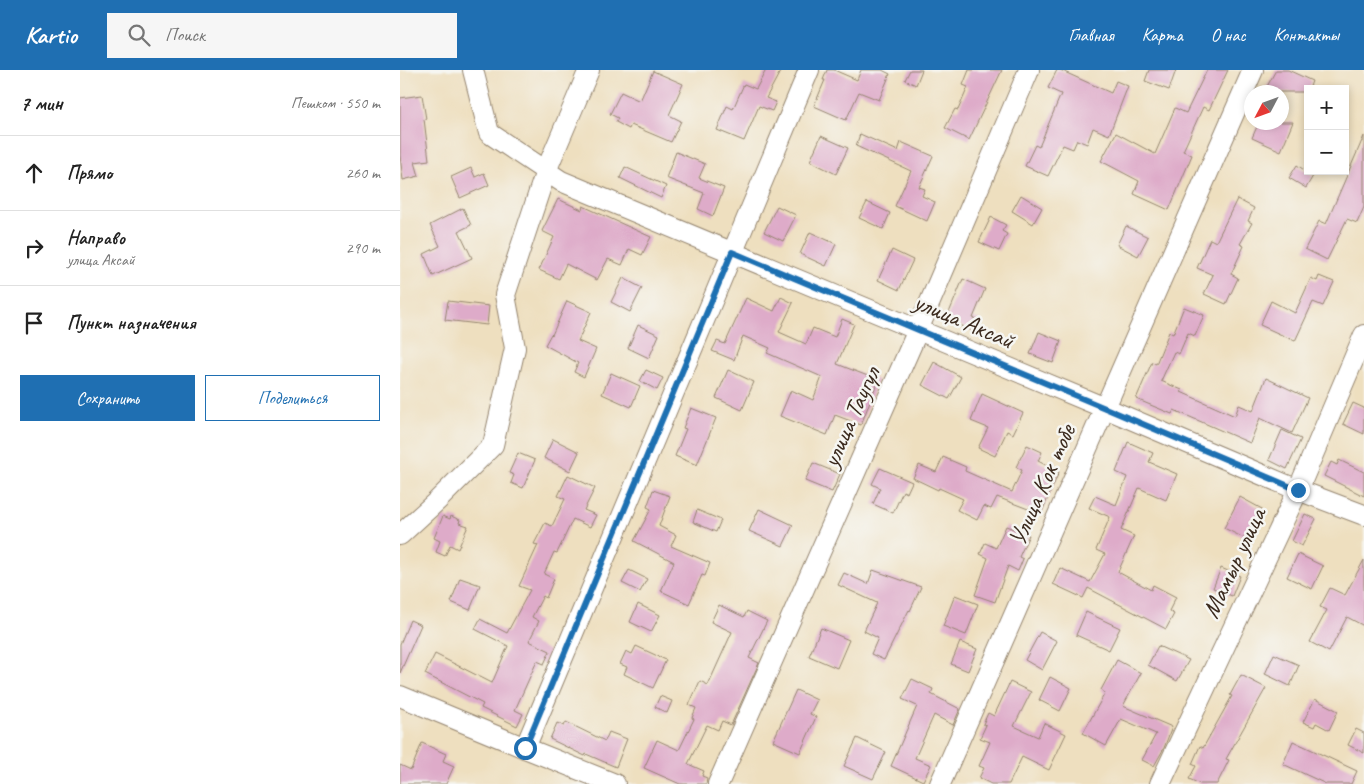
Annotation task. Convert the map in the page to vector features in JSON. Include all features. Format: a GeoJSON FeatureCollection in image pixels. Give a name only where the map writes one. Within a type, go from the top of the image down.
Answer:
{"type":"FeatureCollection","features":[{"type":"Feature","properties":{"kind":"street","name":"улица Аксай"},"geometry":{"type":"LineString","coordinates":[[473,70],[489,133],[561,181],[1298,490],[1364,515]]}},
{"type":"Feature","properties":{"kind":"street"},"geometry":{"type":"LineString","coordinates":[[400,535],[493,445],[515,348],[505,295],[546,171],[589,70]]}},
{"type":"Feature","properties":{"kind":"street"},"geometry":{"type":"LineString","coordinates":[[525,748],[809,70]]}},
{"type":"Feature","properties":{"kind":"street","name":"улица Таугул"},"geometry":{"type":"LineString","coordinates":[[718,784],[918,330],[1029,70]]}},
{"type":"Feature","properties":{"kind":"street","name":"Улица Кок тобе"},"geometry":{"type":"LineString","coordinates":[[940,784],[1253,70]]}},
{"type":"Feature","properties":{"kind":"street","name":"Мамыр улица"},"geometry":{"type":"LineString","coordinates":[[1160,784],[1298,490],[1364,335]]}},
{"type":"Feature","properties":{"kind":"street"},"geometry":{"type":"LineString","coordinates":[[400,696],[615,784]]}},
{"type":"Feature","properties":{"kind":"building"},"geometry":{"type":"Polygon","coordinates":[[[766,70],[781,70],[766,98],[776,102],[772,111],[759,106],[744,141],[717,130],[727,106],[733,109],[744,84],[756,89],[766,70]]]}},
{"type":"Feature","properties":{"kind":"building"},"geometry":{"type":"Polygon","coordinates":[[[827,70],[834,70],[857,80],[861,70],[882,70],[890,74],[879,100],[859,92],[846,120],[814,106],[825,80],[823,80],[827,70]]]}},
{"type":"Feature","properties":{"kind":"building"},"geometry":{"type":"Polygon","coordinates":[[[910,70],[922,70],[916,85],[905,80],[910,70]]]}},
{"type":"Feature","properties":{"kind":"building"},"geometry":{"type":"Polygon","coordinates":[[[969,70],[1002,70],[969,140],[945,128],[955,109],[958,110],[968,87],[963,85],[969,70]]]}},
{"type":"Feature","properties":{"kind":"building"},"geometry":{"type":"Polygon","coordinates":[[[1057,70],[1111,93],[1116,81],[1128,86],[1109,135],[1093,128],[1087,144],[1077,140],[1073,149],[1063,145],[1048,176],[1025,166],[1035,145],[1039,147],[1061,94],[1048,88],[1057,70]]]}},
{"type":"Feature","properties":{"kind":"building"},"geometry":{"type":"Polygon","coordinates":[[[1149,70],[1176,70],[1169,90],[1145,81],[1149,70]]]}},
{"type":"Feature","properties":{"kind":"building"},"geometry":{"type":"Polygon","coordinates":[[[1207,70],[1228,70],[1209,110],[1203,107],[1183,151],[1192,155],[1169,210],[1134,194],[1139,181],[1101,161],[1116,133],[1155,154],[1175,108],[1186,113],[1207,70]]]}},
{"type":"Feature","properties":{"kind":"building"},"geometry":{"type":"Polygon","coordinates":[[[1276,70],[1288,70],[1312,81],[1310,85],[1304,85],[1304,92],[1289,92],[1289,85],[1268,85],[1276,70]]]}},
{"type":"Feature","properties":{"kind":"building"},"geometry":{"type":"Polygon","coordinates":[[[653,71],[683,84],[669,115],[681,121],[671,142],[631,125],[629,129],[616,122],[618,118],[610,114],[621,92],[640,101],[653,71]]]}},
{"type":"Feature","properties":{"kind":"building"},"geometry":{"type":"Polygon","coordinates":[[[422,95],[429,160],[415,162],[419,176],[403,180],[400,156],[400,98],[422,95]]]}},
{"type":"Feature","properties":{"kind":"building"},"geometry":{"type":"Polygon","coordinates":[[[1289,122],[1293,122],[1281,151],[1252,138],[1256,130],[1289,130],[1289,122]]]}},
{"type":"Feature","properties":{"kind":"building"},"geometry":{"type":"Polygon","coordinates":[[[860,134],[898,151],[901,142],[933,156],[919,187],[925,189],[922,196],[935,202],[927,221],[895,206],[911,171],[856,146],[860,134]]]}},
{"type":"Feature","properties":{"kind":"building"},"geometry":{"type":"Polygon","coordinates":[[[821,136],[848,148],[836,174],[810,161],[821,136]]]}},
{"type":"Feature","properties":{"kind":"building"},"geometry":{"type":"Polygon","coordinates":[[[1364,136],[1364,207],[1357,223],[1347,219],[1327,260],[1305,249],[1319,221],[1326,224],[1347,175],[1349,175],[1349,171],[1364,136]]]}},
{"type":"Feature","properties":{"kind":"building"},"geometry":{"type":"Polygon","coordinates":[[[676,152],[705,164],[699,178],[724,188],[713,216],[698,209],[704,193],[666,178],[676,152]]]}},
{"type":"Feature","properties":{"kind":"building"},"geometry":{"type":"Polygon","coordinates":[[[1297,165],[1304,170],[1304,175],[1313,176],[1306,188],[1289,178],[1297,165]]]}},
{"type":"Feature","properties":{"kind":"building"},"geometry":{"type":"Polygon","coordinates":[[[625,167],[666,186],[661,198],[620,178],[625,167]]]}},
{"type":"Feature","properties":{"kind":"building"},"geometry":{"type":"Polygon","coordinates":[[[471,168],[475,177],[484,173],[489,185],[460,198],[451,177],[471,168]]]}},
{"type":"Feature","properties":{"kind":"building"},"geometry":{"type":"Polygon","coordinates":[[[1021,195],[1042,208],[1033,224],[1012,211],[1021,195]]]}},
{"type":"Feature","properties":{"kind":"building"},"geometry":{"type":"Polygon","coordinates":[[[558,199],[582,210],[583,206],[651,237],[642,255],[629,249],[622,265],[608,259],[597,280],[566,264],[559,279],[539,270],[554,237],[542,231],[558,199]]]}},
{"type":"Feature","properties":{"kind":"building"},"geometry":{"type":"Polygon","coordinates":[[[1237,199],[1254,208],[1248,221],[1252,223],[1240,244],[1244,246],[1231,274],[1238,278],[1226,304],[1204,294],[1213,275],[1197,268],[1210,239],[1216,242],[1237,199]]]}},
{"type":"Feature","properties":{"kind":"building"},"geometry":{"type":"Polygon","coordinates":[[[867,202],[890,213],[883,229],[859,218],[867,202]]]}},
{"type":"Feature","properties":{"kind":"building"},"geometry":{"type":"Polygon","coordinates":[[[777,206],[796,215],[783,241],[764,232],[777,206]]]}},
{"type":"Feature","properties":{"kind":"building"},"geometry":{"type":"Polygon","coordinates":[[[463,208],[471,225],[459,231],[472,258],[433,276],[424,254],[440,246],[430,225],[463,208]]]}},
{"type":"Feature","properties":{"kind":"building"},"geometry":{"type":"Polygon","coordinates":[[[991,217],[1006,225],[1002,231],[1007,234],[999,251],[979,242],[991,217]]]}},
{"type":"Feature","properties":{"kind":"building"},"geometry":{"type":"Polygon","coordinates":[[[1126,226],[1148,237],[1138,256],[1117,245],[1126,226]]]}},
{"type":"Feature","properties":{"kind":"building"},"geometry":{"type":"Polygon","coordinates":[[[810,232],[836,244],[826,266],[800,254],[810,232]]]}},
{"type":"Feature","properties":{"kind":"building"},"geometry":{"type":"Polygon","coordinates":[[[892,250],[913,260],[899,290],[878,280],[892,250]]]}},
{"type":"Feature","properties":{"kind":"building"},"geometry":{"type":"Polygon","coordinates":[[[1319,276],[1334,282],[1323,306],[1313,302],[1295,341],[1260,325],[1271,301],[1295,313],[1311,278],[1317,281],[1319,276]]]}},
{"type":"Feature","properties":{"kind":"building"},"geometry":{"type":"Polygon","coordinates":[[[623,278],[642,288],[630,312],[611,302],[623,278]]]}},
{"type":"Feature","properties":{"kind":"building"},"geometry":{"type":"Polygon","coordinates":[[[963,279],[985,289],[973,318],[981,320],[976,332],[946,320],[963,279]]]}},
{"type":"Feature","properties":{"kind":"building"},"geometry":{"type":"Polygon","coordinates":[[[781,297],[793,303],[779,332],[806,344],[813,328],[835,337],[842,319],[854,324],[837,364],[878,380],[861,425],[835,415],[827,435],[780,416],[791,390],[813,400],[822,377],[767,353],[770,348],[743,336],[734,360],[712,351],[717,341],[725,344],[746,298],[774,311],[781,297]]]}},
{"type":"Feature","properties":{"kind":"building"},"geometry":{"type":"Polygon","coordinates":[[[448,301],[489,306],[487,325],[445,320],[448,301]]]}},
{"type":"Feature","properties":{"kind":"building"},"geometry":{"type":"Polygon","coordinates":[[[567,301],[591,312],[578,341],[596,349],[584,377],[574,372],[578,363],[545,345],[552,335],[567,301]]]}},
{"type":"Feature","properties":{"kind":"building"},"geometry":{"type":"Polygon","coordinates":[[[1184,307],[1204,315],[1195,336],[1188,333],[1179,354],[1174,352],[1161,381],[1235,416],[1239,405],[1253,411],[1266,378],[1308,398],[1292,433],[1260,418],[1250,443],[1174,410],[1172,414],[1136,399],[1152,362],[1156,364],[1169,332],[1173,334],[1184,307]]]}},
{"type":"Feature","properties":{"kind":"building"},"geometry":{"type":"Polygon","coordinates":[[[638,325],[659,335],[649,358],[628,348],[638,325]]]}},
{"type":"Feature","properties":{"kind":"building"},"geometry":{"type":"Polygon","coordinates":[[[1039,332],[1061,341],[1053,363],[1030,354],[1039,332]]]}},
{"type":"Feature","properties":{"kind":"building"},"geometry":{"type":"Polygon","coordinates":[[[934,362],[961,377],[949,399],[922,385],[934,362]]]}},
{"type":"Feature","properties":{"kind":"building"},"geometry":{"type":"Polygon","coordinates":[[[646,370],[663,378],[657,390],[640,381],[646,370]]]}},
{"type":"Feature","properties":{"kind":"building"},"geometry":{"type":"Polygon","coordinates":[[[728,370],[754,382],[742,410],[716,398],[728,370]]]}},
{"type":"Feature","properties":{"kind":"building"},"geometry":{"type":"Polygon","coordinates":[[[611,373],[640,386],[631,407],[602,394],[611,373]]]}},
{"type":"Feature","properties":{"kind":"building"},"geometry":{"type":"Polygon","coordinates":[[[982,394],[1023,413],[1013,434],[1007,431],[995,456],[978,448],[988,428],[971,421],[982,394]]]}},
{"type":"Feature","properties":{"kind":"building"},"geometry":{"type":"Polygon","coordinates":[[[1353,403],[1364,408],[1364,434],[1343,424],[1353,403]]]}},
{"type":"Feature","properties":{"kind":"building"},"geometry":{"type":"Polygon","coordinates":[[[691,408],[716,418],[697,465],[675,456],[686,429],[683,428],[691,408]]]}},
{"type":"Feature","properties":{"kind":"building"},"geometry":{"type":"Polygon","coordinates":[[[1282,430],[1301,439],[1287,469],[1269,460],[1282,430]]]}},
{"type":"Feature","properties":{"kind":"building"},"geometry":{"type":"Polygon","coordinates":[[[553,439],[579,452],[570,471],[544,458],[553,439]]]}},
{"type":"Feature","properties":{"kind":"building"},"geometry":{"type":"Polygon","coordinates":[[[1128,442],[1153,453],[1149,462],[1177,474],[1166,500],[1139,488],[1121,530],[1134,536],[1118,572],[1151,590],[1153,585],[1176,597],[1169,611],[1174,614],[1166,629],[1088,588],[1083,598],[1053,584],[1060,568],[1090,582],[1105,554],[1096,550],[1110,517],[1089,508],[1095,496],[1116,505],[1127,477],[1116,472],[1128,442]]]}},
{"type":"Feature","properties":{"kind":"building"},"geometry":{"type":"Polygon","coordinates":[[[1027,445],[1042,452],[1038,461],[1059,472],[1041,514],[997,497],[991,509],[984,506],[977,520],[957,510],[963,499],[913,478],[919,465],[936,472],[943,457],[966,467],[965,471],[1012,492],[1022,470],[1016,467],[1027,445]]]}},
{"type":"Feature","properties":{"kind":"building"},"geometry":{"type":"Polygon","coordinates":[[[518,453],[535,460],[523,488],[511,483],[514,475],[509,473],[518,453]]]}},
{"type":"Feature","properties":{"kind":"building"},"geometry":{"type":"Polygon","coordinates":[[[1339,460],[1364,472],[1364,496],[1324,476],[1331,462],[1337,465],[1339,460]]]}},
{"type":"Feature","properties":{"kind":"building"},"geometry":{"type":"Polygon","coordinates":[[[813,463],[840,474],[832,492],[805,481],[813,463]]]}},
{"type":"Feature","properties":{"kind":"building"},"geometry":{"type":"Polygon","coordinates":[[[880,468],[912,482],[907,493],[903,491],[893,513],[873,504],[880,488],[872,484],[880,468]]]}},
{"type":"Feature","properties":{"kind":"building"},"geometry":{"type":"Polygon","coordinates":[[[568,475],[595,488],[584,510],[596,515],[590,527],[573,519],[557,553],[554,552],[544,574],[554,579],[546,598],[543,596],[532,617],[539,621],[529,641],[550,651],[544,664],[537,661],[515,710],[523,714],[517,726],[481,708],[483,704],[425,674],[435,654],[492,683],[508,646],[475,629],[480,619],[507,633],[530,590],[519,586],[538,545],[534,544],[545,523],[552,526],[565,499],[558,496],[568,475]]]}},
{"type":"Feature","properties":{"kind":"building"},"geometry":{"type":"Polygon","coordinates":[[[653,490],[670,496],[659,526],[676,535],[671,546],[710,563],[705,576],[702,575],[689,604],[661,591],[674,562],[634,541],[651,509],[647,507],[653,490]]]}},
{"type":"Feature","properties":{"kind":"building"},"geometry":{"type":"Polygon","coordinates":[[[1240,497],[1262,509],[1246,539],[1224,528],[1240,497]]]}},
{"type":"Feature","properties":{"kind":"building"},"geometry":{"type":"Polygon","coordinates":[[[759,509],[793,525],[783,546],[749,531],[759,509]]]}},
{"type":"Feature","properties":{"kind":"building"},"geometry":{"type":"Polygon","coordinates":[[[697,510],[721,520],[716,532],[693,522],[697,510]]]}},
{"type":"Feature","properties":{"kind":"building"},"geometry":{"type":"Polygon","coordinates":[[[1305,514],[1316,519],[1302,546],[1292,541],[1305,514]]]}},
{"type":"Feature","properties":{"kind":"building"},"geometry":{"type":"Polygon","coordinates":[[[443,516],[450,519],[451,516],[460,520],[459,523],[468,526],[458,549],[450,545],[445,556],[436,552],[440,541],[434,538],[443,516]]]}},
{"type":"Feature","properties":{"kind":"building"},"geometry":{"type":"Polygon","coordinates":[[[1006,526],[1029,535],[1019,557],[1023,559],[1018,571],[1008,566],[995,602],[975,595],[988,558],[980,554],[985,543],[996,548],[1006,526]]]}},
{"type":"Feature","properties":{"kind":"building"},"geometry":{"type":"Polygon","coordinates":[[[1298,554],[1323,566],[1312,589],[1287,577],[1298,554]]]}},
{"type":"Feature","properties":{"kind":"building"},"geometry":{"type":"Polygon","coordinates":[[[1364,560],[1364,626],[1347,617],[1329,652],[1310,642],[1327,610],[1320,607],[1330,588],[1345,595],[1364,560]]]}},
{"type":"Feature","properties":{"kind":"building"},"geometry":{"type":"Polygon","coordinates":[[[1221,568],[1240,576],[1232,596],[1213,588],[1221,568]]]}},
{"type":"Feature","properties":{"kind":"building"},"geometry":{"type":"Polygon","coordinates":[[[629,570],[647,579],[640,592],[622,583],[629,570]]]}},
{"type":"Feature","properties":{"kind":"building"},"geometry":{"type":"Polygon","coordinates":[[[873,570],[921,587],[884,660],[871,654],[878,638],[864,631],[877,603],[838,585],[844,573],[868,584],[873,570]]]}},
{"type":"Feature","properties":{"kind":"building"},"geometry":{"type":"Polygon","coordinates":[[[460,578],[480,585],[470,610],[451,602],[460,578]]]}},
{"type":"Feature","properties":{"kind":"building"},"geometry":{"type":"Polygon","coordinates":[[[955,595],[978,604],[966,635],[943,626],[955,595]]]}},
{"type":"Feature","properties":{"kind":"building"},"geometry":{"type":"Polygon","coordinates":[[[638,604],[660,615],[651,632],[630,622],[638,604]]]}},
{"type":"Feature","properties":{"kind":"building"},"geometry":{"type":"Polygon","coordinates":[[[719,605],[744,617],[747,611],[767,621],[749,658],[759,663],[731,725],[722,721],[718,730],[707,725],[688,764],[704,771],[702,776],[707,778],[706,784],[680,784],[644,768],[657,740],[679,750],[694,719],[692,718],[696,708],[689,705],[700,681],[708,685],[732,632],[711,622],[719,605]]]}},
{"type":"Feature","properties":{"kind":"building"},"geometry":{"type":"Polygon","coordinates":[[[1086,612],[1120,628],[1109,650],[1076,635],[1086,612]]]}},
{"type":"Feature","properties":{"kind":"building"},"geometry":{"type":"Polygon","coordinates":[[[410,620],[421,625],[400,673],[400,644],[410,620]]]}},
{"type":"Feature","properties":{"kind":"building"},"geometry":{"type":"Polygon","coordinates":[[[821,628],[849,640],[837,668],[809,656],[821,628]]]}},
{"type":"Feature","properties":{"kind":"building"},"geometry":{"type":"Polygon","coordinates":[[[1040,632],[1057,641],[1042,670],[1025,660],[1040,632]]]}},
{"type":"Feature","properties":{"kind":"building"},"geometry":{"type":"Polygon","coordinates":[[[960,642],[977,649],[968,671],[951,664],[960,642]]]}},
{"type":"Feature","properties":{"kind":"building"},"geometry":{"type":"Polygon","coordinates":[[[636,646],[666,660],[653,688],[624,674],[627,667],[620,664],[626,651],[632,654],[636,646]]]}},
{"type":"Feature","properties":{"kind":"building"},"geometry":{"type":"Polygon","coordinates":[[[1158,646],[1189,660],[1177,681],[1148,665],[1158,646]]]}},
{"type":"Feature","properties":{"kind":"building"},"geometry":{"type":"Polygon","coordinates":[[[1274,654],[1299,665],[1290,686],[1265,674],[1274,654]]]}},
{"type":"Feature","properties":{"kind":"building"},"geometry":{"type":"Polygon","coordinates":[[[1117,660],[1141,673],[1123,706],[1172,727],[1164,748],[1154,766],[1142,760],[1156,734],[1121,719],[1106,746],[1083,733],[1105,693],[1101,690],[1117,660]]]}},
{"type":"Feature","properties":{"kind":"building"},"geometry":{"type":"Polygon","coordinates":[[[1241,675],[1266,688],[1226,759],[1229,760],[1217,784],[1200,784],[1189,779],[1196,766],[1192,764],[1200,746],[1203,748],[1232,696],[1230,695],[1241,675]]]}},
{"type":"Feature","properties":{"kind":"building"},"geometry":{"type":"Polygon","coordinates":[[[1050,677],[1071,688],[1060,711],[1039,700],[1050,677]]]}},
{"type":"Feature","properties":{"kind":"building"},"geometry":{"type":"Polygon","coordinates":[[[912,679],[933,689],[931,694],[960,709],[953,725],[934,715],[915,758],[931,765],[923,781],[891,766],[917,706],[902,699],[912,679]]]}},
{"type":"Feature","properties":{"kind":"building"},"geometry":{"type":"Polygon","coordinates":[[[1010,682],[1031,692],[1014,726],[1038,737],[1044,723],[1066,734],[1049,770],[1022,757],[1009,784],[991,784],[979,778],[984,768],[979,766],[990,742],[980,738],[986,725],[983,724],[988,713],[994,716],[1010,682]]]}},
{"type":"Feature","properties":{"kind":"building"},"geometry":{"type":"Polygon","coordinates":[[[796,690],[817,700],[810,714],[816,717],[800,753],[773,741],[796,690]]]}},
{"type":"Feature","properties":{"kind":"building"},"geometry":{"type":"Polygon","coordinates":[[[660,696],[672,701],[667,713],[655,707],[660,696]]]}},
{"type":"Feature","properties":{"kind":"building"},"geometry":{"type":"Polygon","coordinates":[[[1315,699],[1338,711],[1329,730],[1316,723],[1314,727],[1303,722],[1315,699]]]}},
{"type":"Feature","properties":{"kind":"building"},"geometry":{"type":"Polygon","coordinates":[[[566,722],[605,741],[609,732],[627,739],[616,767],[586,754],[585,756],[550,739],[557,723],[564,726],[566,722]]]}},
{"type":"Feature","properties":{"kind":"building"},"geometry":{"type":"Polygon","coordinates":[[[1356,729],[1364,733],[1364,753],[1348,745],[1356,729]]]}},
{"type":"Feature","properties":{"kind":"building"},"geometry":{"type":"Polygon","coordinates":[[[857,738],[886,752],[873,779],[844,766],[857,738]]]}},
{"type":"Feature","properties":{"kind":"building"},"geometry":{"type":"Polygon","coordinates":[[[1293,741],[1357,771],[1351,784],[1326,784],[1283,764],[1293,741]]]}},
{"type":"Feature","properties":{"kind":"building"},"geometry":{"type":"Polygon","coordinates":[[[422,743],[446,754],[443,761],[454,766],[446,784],[400,784],[400,765],[411,770],[422,743]]]}},
{"type":"Feature","properties":{"kind":"route"},"geometry":{"type":"LineString","coordinates":[[525,748],[732,252],[1298,490]]}}]}
